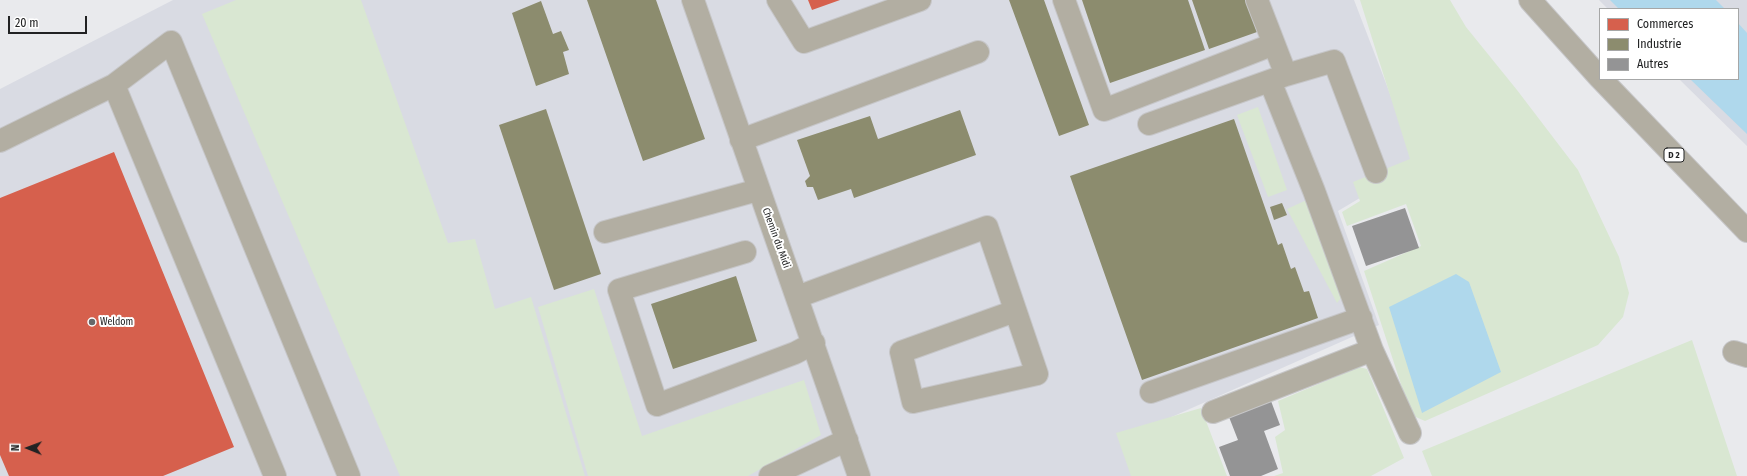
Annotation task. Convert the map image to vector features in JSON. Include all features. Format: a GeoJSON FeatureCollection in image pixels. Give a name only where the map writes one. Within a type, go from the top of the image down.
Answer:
{"type":"FeatureCollection","features":[{"type":"Feature","properties":{"kind":"street","name":"Chemin du Midi"},"geometry":{"type":"LineString","coordinates":[[693,0],[758,190],[814,343],[859,476]]}},
{"type":"Feature","properties":{"kind":"street"},"geometry":{"type":"LineString","coordinates":[[778,0],[804,42],[920,0]]}},
{"type":"Feature","properties":{"kind":"street"},"geometry":{"type":"LineString","coordinates":[[1064,0],[1104,110],[1274,44]]}},
{"type":"Feature","properties":{"kind":"street"},"geometry":{"type":"LineString","coordinates":[[1257,0],[1274,44],[1278,78],[1372,350],[1410,433]]}},
{"type":"Feature","properties":{"kind":"street","name":"D 2"},"geometry":{"type":"LineString","coordinates":[[1530,0],[1599,76]]}},
{"type":"Feature","properties":{"kind":"street"},"geometry":{"type":"LineString","coordinates":[[0,141],[114,85],[171,42],[348,476]]}},
{"type":"Feature","properties":{"kind":"street"},"geometry":{"type":"LineString","coordinates":[[741,140],[978,52]]}},
{"type":"Feature","properties":{"kind":"street"},"geometry":{"type":"LineString","coordinates":[[1149,124],[1278,78],[1334,61],[1376,172]]}},
{"type":"Feature","properties":{"kind":"street","name":"D 2"},"geometry":{"type":"LineString","coordinates":[[1603,80],[1747,231]]}},
{"type":"Feature","properties":{"kind":"street"},"geometry":{"type":"LineString","coordinates":[[114,85],[275,476]]}},
{"type":"Feature","properties":{"kind":"street"},"geometry":{"type":"LineString","coordinates":[[605,232],[758,190]]}},
{"type":"Feature","properties":{"kind":"street"},"geometry":{"type":"LineString","coordinates":[[797,296],[987,227],[1037,374],[913,402],[900,352],[1015,312]]}},
{"type":"Feature","properties":{"kind":"street"},"geometry":{"type":"LineString","coordinates":[[744,252],[620,290],[658,405],[796,354],[814,343]]}},
{"type":"Feature","properties":{"kind":"street"},"geometry":{"type":"LineString","coordinates":[[1151,392],[1361,318]]}},
{"type":"Feature","properties":{"kind":"street"},"geometry":{"type":"LineString","coordinates":[[1213,412],[1372,350]]}},
{"type":"Feature","properties":{"kind":"street"},"geometry":{"type":"LineString","coordinates":[[770,476],[847,440]]}},
{"type":"Feature","properties":{"kind":"shaded area"},"geometry":{"type":"Polygon","coordinates":[[[173,0],[1354,0],[1417,164],[1338,211],[1379,325],[1131,435],[1147,476],[0,476],[0,89],[173,0]]]}},
{"type":"Feature","properties":{"kind":"shaded area"},"geometry":{"type":"Polygon","coordinates":[[[1599,0],[1747,0],[1747,146],[1680,80],[1739,80],[1739,8],[1607,8],[1599,0]]]}},
{"type":"Feature","properties":{"kind":"green space"},"geometry":{"type":"Polygon","coordinates":[[[236,0],[361,0],[448,243],[475,239],[495,309],[531,297],[585,476],[400,476],[202,14],[236,0]]]}},
{"type":"Feature","properties":{"kind":"green space"},"geometry":{"type":"Polygon","coordinates":[[[1360,0],[1450,0],[1466,27],[1517,90],[1578,170],[1619,257],[1629,293],[1623,317],[1598,345],[1425,421],[1411,415],[1364,271],[1421,246],[1406,204],[1347,226],[1342,212],[1360,201],[1353,182],[1410,159],[1360,0]]]}},
{"type":"Feature","properties":{"kind":"green space"},"geometry":{"type":"Polygon","coordinates":[[[1258,107],[1287,190],[1268,197],[1237,115],[1258,107]]]}},
{"type":"Feature","properties":{"kind":"green space"},"geometry":{"type":"Polygon","coordinates":[[[1311,198],[1346,292],[1337,303],[1287,209],[1311,198]]]}},
{"type":"Feature","properties":{"kind":"green space"},"geometry":{"type":"Polygon","coordinates":[[[594,289],[642,436],[804,380],[821,435],[748,476],[588,476],[538,307],[594,289]]]}},
{"type":"Feature","properties":{"kind":"green space"},"geometry":{"type":"Polygon","coordinates":[[[1692,340],[1737,476],[1432,476],[1422,451],[1692,340]]]}},
{"type":"Feature","properties":{"kind":"green space"},"geometry":{"type":"Polygon","coordinates":[[[1359,367],[1367,369],[1404,458],[1371,476],[1274,476],[1283,473],[1275,437],[1285,430],[1278,401],[1359,367]]]}},
{"type":"Feature","properties":{"kind":"green space"},"geometry":{"type":"Polygon","coordinates":[[[1201,408],[1227,476],[1131,476],[1116,433],[1201,408]]]}},
{"type":"Feature","properties":{"kind":"water"},"geometry":{"type":"Polygon","coordinates":[[[1610,0],[1716,0],[1724,8],[1618,8],[1610,0]]]}},
{"type":"Feature","properties":{"kind":"water"},"geometry":{"type":"Polygon","coordinates":[[[1739,24],[1747,33],[1747,134],[1691,80],[1739,80],[1739,24]]]}},
{"type":"Feature","properties":{"kind":"water"},"geometry":{"type":"Polygon","coordinates":[[[1456,274],[1469,282],[1501,372],[1422,413],[1389,307],[1456,274]]]}},
{"type":"Feature","properties":{"kind":"building: Commerces"},"geometry":{"type":"Polygon","coordinates":[[[808,0],[840,0],[812,10],[808,0]]]}},
{"type":"Feature","properties":{"kind":"building: Commerces","name":"Weldom"},"geometry":{"type":"Polygon","coordinates":[[[114,152],[234,447],[163,476],[9,476],[0,455],[0,198],[114,152]]]}},
{"type":"Feature","properties":{"kind":"building: Industrie"},"geometry":{"type":"Polygon","coordinates":[[[587,0],[656,0],[705,139],[643,161],[587,0]]]}},
{"type":"Feature","properties":{"kind":"building: Industrie"},"geometry":{"type":"Polygon","coordinates":[[[1009,0],[1044,0],[1089,125],[1059,136],[1009,0]]]}},
{"type":"Feature","properties":{"kind":"building: Industrie"},"geometry":{"type":"Polygon","coordinates":[[[1082,0],[1188,0],[1205,50],[1110,83],[1082,0]]]}},
{"type":"Feature","properties":{"kind":"building: Industrie"},"geometry":{"type":"Polygon","coordinates":[[[1192,0],[1246,0],[1257,32],[1209,49],[1192,0]]]}},
{"type":"Feature","properties":{"kind":"building: Industrie"},"geometry":{"type":"Polygon","coordinates":[[[541,1],[553,34],[561,31],[569,50],[563,52],[569,74],[536,86],[512,13],[541,1]]]}},
{"type":"Feature","properties":{"kind":"building: Industrie"},"geometry":{"type":"Polygon","coordinates":[[[546,109],[601,274],[554,290],[499,125],[546,109]]]}},
{"type":"Feature","properties":{"kind":"building: Industrie"},"geometry":{"type":"Polygon","coordinates":[[[960,110],[976,155],[854,198],[851,189],[818,200],[813,187],[807,187],[805,181],[810,176],[797,140],[870,116],[878,139],[960,110]]]}},
{"type":"Feature","properties":{"kind":"building: Industrie"},"geometry":{"type":"Polygon","coordinates":[[[1234,119],[1278,245],[1282,243],[1291,269],[1295,267],[1304,292],[1309,291],[1318,318],[1142,380],[1070,176],[1234,119]]]}},
{"type":"Feature","properties":{"kind":"building: Industrie"},"geometry":{"type":"Polygon","coordinates":[[[1282,203],[1287,215],[1274,220],[1270,207],[1282,203]]]}},
{"type":"Feature","properties":{"kind":"building: Industrie"},"geometry":{"type":"Polygon","coordinates":[[[736,276],[757,341],[673,369],[651,304],[736,276]]]}},
{"type":"Feature","properties":{"kind":"building: Autres"},"geometry":{"type":"Polygon","coordinates":[[[1405,208],[1419,248],[1366,266],[1352,226],[1405,208]]]}},
{"type":"Feature","properties":{"kind":"building: Autres"},"geometry":{"type":"Polygon","coordinates":[[[1271,401],[1280,425],[1264,431],[1278,469],[1261,476],[1230,476],[1219,447],[1238,440],[1229,417],[1271,401]]]}},
{"type":"Feature","properties":{"kind":"place","name":"Weldom"},"geometry":{"type":"Point","coordinates":[92,322]}}]}
